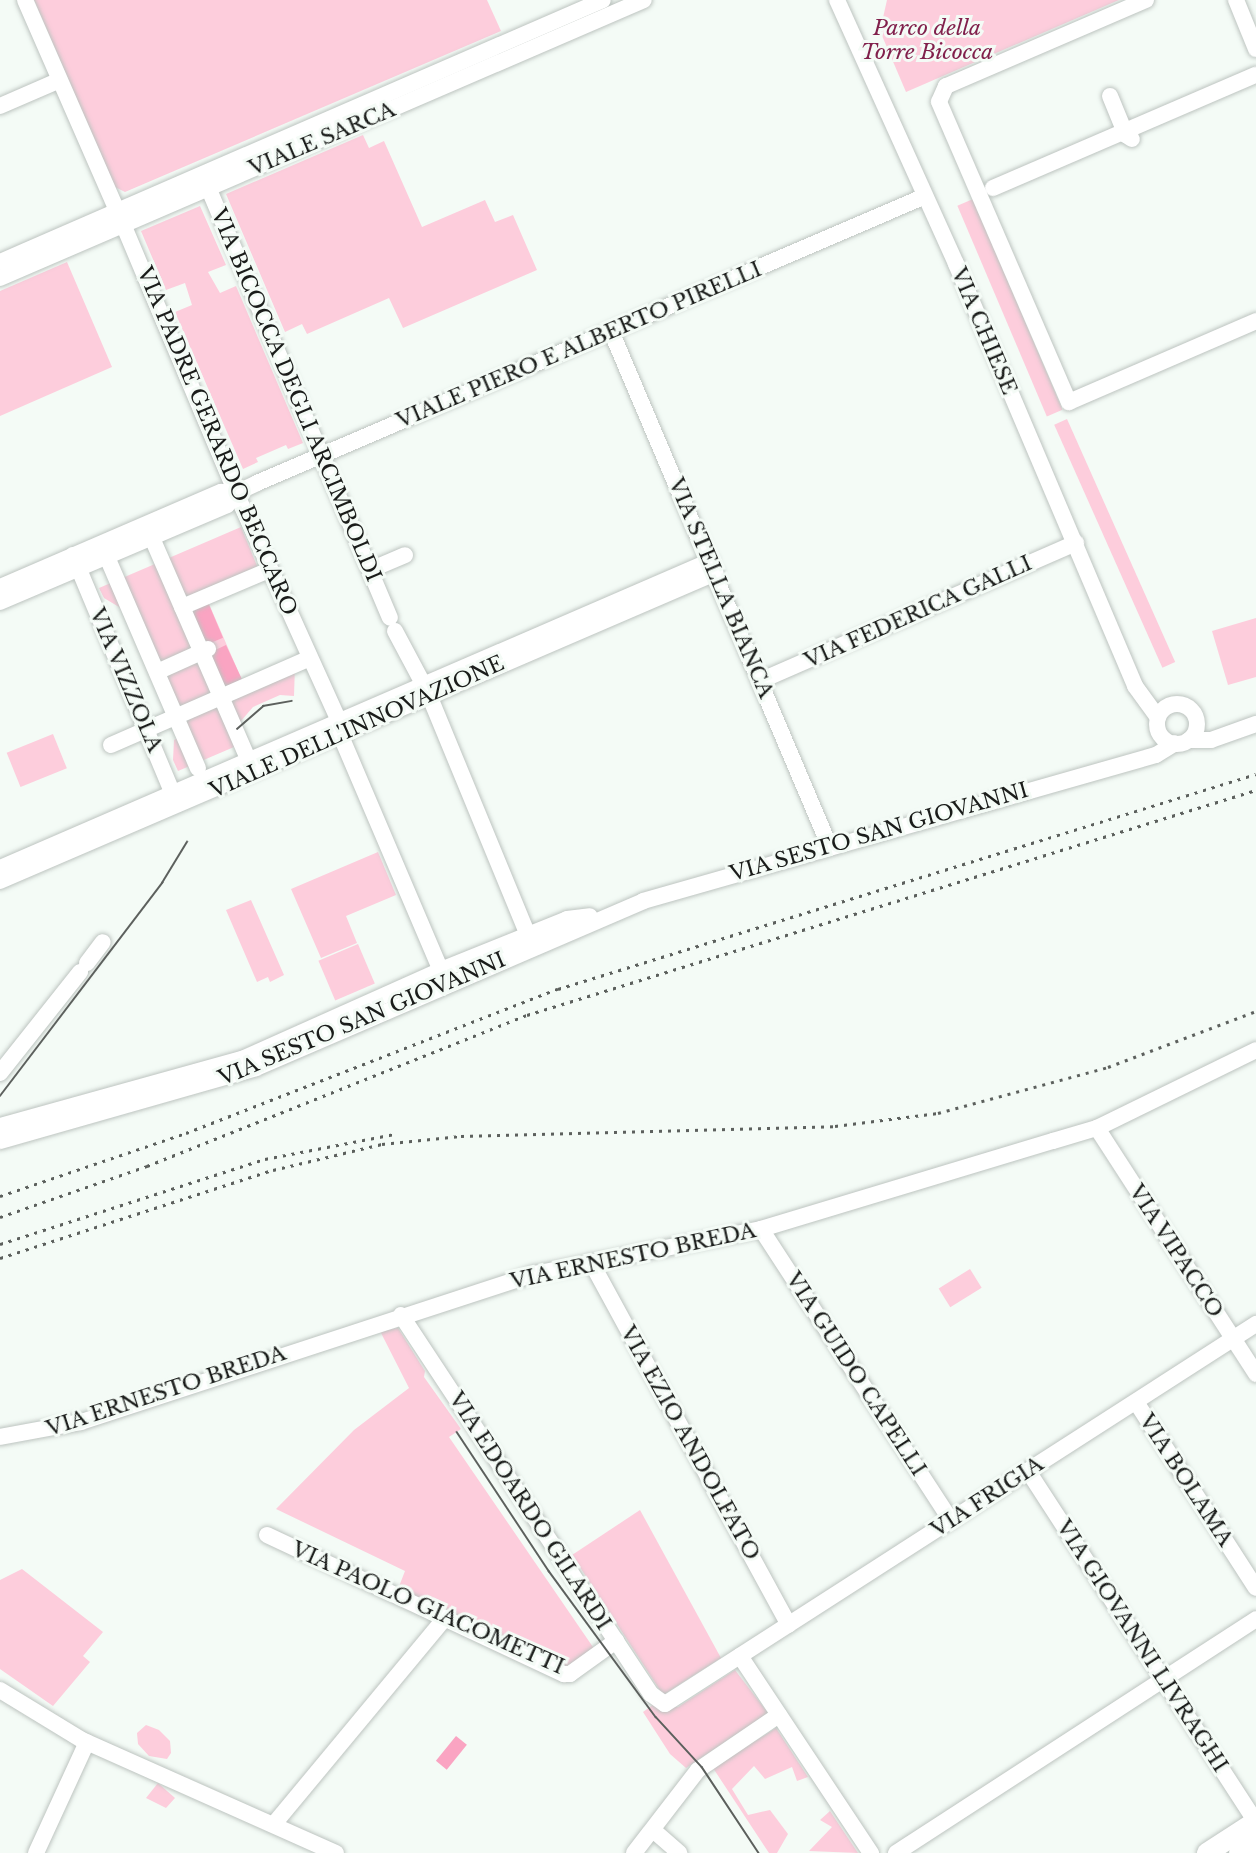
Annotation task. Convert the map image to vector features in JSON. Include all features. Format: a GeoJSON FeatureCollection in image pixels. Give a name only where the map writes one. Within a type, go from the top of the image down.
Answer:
{"type":"FeatureCollection","features":[{"type":"Feature","properties":{"kind":"main road"},"geometry":{"type":"LineString","coordinates":[[1207,1853],[1256,1821]]}},
{"type":"Feature","properties":{"kind":"main road"},"geometry":{"type":"LineString","coordinates":[[1239,1853],[1256,1842]]}},
{"type":"Feature","properties":{"kind":"street","name":"VIA PADRE GERARDO BECCARO"},"geometry":{"type":"LineString","coordinates":[[25,0],[236,493],[310,658],[444,978]]}},
{"type":"Feature","properties":{"kind":"street","name":"VIALE SARCA"},"geometry":{"type":"LineString","coordinates":[[206,181],[603,0]]}},
{"type":"Feature","properties":{"kind":"street","name":"VIALE SARCA"},"geometry":{"type":"LineString","coordinates":[[0,278],[120,218],[644,0]]}},
{"type":"Feature","properties":{"kind":"street","name":"VIA CHIESE"},"geometry":{"type":"LineString","coordinates":[[837,0],[1128,664],[1154,697],[1162,719],[1187,706],[1197,722]]}},
{"type":"Feature","properties":{"kind":"street"},"geometry":{"type":"LineString","coordinates":[[1146,0],[946,86],[939,102],[986,191],[1069,402],[1256,321]]}},
{"type":"Feature","properties":{"kind":"street"},"geometry":{"type":"LineString","coordinates":[[1236,0],[1256,49]]}},
{"type":"Feature","properties":{"kind":"street"},"geometry":{"type":"LineString","coordinates":[[986,191],[1127,138],[1256,75]]}},
{"type":"Feature","properties":{"kind":"street"},"geometry":{"type":"LineString","coordinates":[[0,106],[60,80]]}},
{"type":"Feature","properties":{"kind":"street"},"geometry":{"type":"LineString","coordinates":[[1110,96],[1127,138]]}},
{"type":"Feature","properties":{"kind":"street","name":"VIA BICOCCA DEGLI ARCIMBOLDI"},"geometry":{"type":"LineString","coordinates":[[206,181],[392,624],[406,655],[414,660],[530,934]]}},
{"type":"Feature","properties":{"kind":"street","name":"VIALE PIERO E ALBERTO PIRELLI"},"geometry":{"type":"LineString","coordinates":[[0,587],[76,562],[107,557],[152,538],[227,505],[236,493],[923,197]]}},
{"type":"Feature","properties":{"kind":"street","name":"VIALE SARCA"},"geometry":{"type":"LineString","coordinates":[[0,261],[120,218]]}},
{"type":"Feature","properties":{"kind":"street","name":"VIA STELLA BIANCA"},"geometry":{"type":"LineString","coordinates":[[611,331],[829,845]]}},
{"type":"Feature","properties":{"kind":"street","name":"VIALE PIERO E ALBERTO PIRELLI"},"geometry":{"type":"LineString","coordinates":[[0,602],[76,562],[224,491],[236,493]]}},
{"type":"Feature","properties":{"kind":"street","name":"VIALE DELL'INNOVAZIONE"},"geometry":{"type":"LineString","coordinates":[[152,538],[182,607],[204,650],[221,697],[249,760]]}},
{"type":"Feature","properties":{"kind":"street","name":"VIA FEDERICA GALLI"},"geometry":{"type":"LineString","coordinates":[[760,681],[1076,543]]}},
{"type":"Feature","properties":{"kind":"street"},"geometry":{"type":"LineString","coordinates":[[370,570],[405,555]]}},
{"type":"Feature","properties":{"kind":"street","name":"VIA VIZZOLA"},"geometry":{"type":"LineString","coordinates":[[107,557],[198,768]]}},
{"type":"Feature","properties":{"kind":"street","name":"VIA VIZZOLA"},"geometry":{"type":"LineString","coordinates":[[76,562],[176,799]]}},
{"type":"Feature","properties":{"kind":"street","name":"VIALE DELL'INNOVAZIONE"},"geometry":{"type":"LineString","coordinates":[[0,881],[176,799],[339,727],[713,567]]}},
{"type":"Feature","properties":{"kind":"street"},"geometry":{"type":"LineString","coordinates":[[182,607],[262,573]]}},
{"type":"Feature","properties":{"kind":"street"},"geometry":{"type":"LineString","coordinates":[[157,672],[204,650]]}},
{"type":"Feature","properties":{"kind":"street"},"geometry":{"type":"LineString","coordinates":[[111,745],[310,658]]}},
{"type":"Feature","properties":{"kind":"street"},"geometry":{"type":"LineString","coordinates":[[1144,756],[1162,719],[1182,742],[1197,722],[1206,729],[1228,732]]}},
{"type":"Feature","properties":{"kind":"street","name":"VIA SESTO SAN GIOVANNI"},"geometry":{"type":"LineString","coordinates":[[0,1126],[242,1059],[444,978],[522,951],[615,912],[829,845],[1161,753],[1182,742],[1206,741],[1256,724]]}},
{"type":"Feature","properties":{"kind":"street","name":"VIALE DELL'INNOVAZIONE"},"geometry":{"type":"LineString","coordinates":[[0,868],[176,799],[249,760],[339,727]]}},
{"type":"Feature","properties":{"kind":"street","name":"VIA SESTO SAN GIOVANNI"},"geometry":{"type":"LineString","coordinates":[[0,1141],[218,1081],[444,978],[530,934],[567,919],[615,912]]}},
{"type":"Feature","properties":{"kind":"street"},"geometry":{"type":"LineString","coordinates":[[522,951],[532,942],[530,934]]}},
{"type":"Feature","properties":{"kind":"street"},"geometry":{"type":"LineString","coordinates":[[0,1073],[103,942]]}},
{"type":"Feature","properties":{"kind":"street","name":"VIA ERNESTO BREDA"},"geometry":{"type":"LineString","coordinates":[[0,1437],[81,1422],[401,1315],[532,1275],[761,1229],[1096,1128],[1256,1050]]}},
{"type":"Feature","properties":{"kind":"street","name":"VIA VIPACCO"},"geometry":{"type":"LineString","coordinates":[[1096,1128],[1256,1374]]}},
{"type":"Feature","properties":{"kind":"street","name":"VIA GUIDO CAPELLI"},"geometry":{"type":"LineString","coordinates":[[761,1229],[951,1520]]}},
{"type":"Feature","properties":{"kind":"street","name":"VIA EZIO ANDOLFATO"},"geometry":{"type":"LineString","coordinates":[[591,1262],[789,1625]]}},
{"type":"Feature","properties":{"kind":"street","name":"VIA EDOARDO GILARDI"},"geometry":{"type":"LineString","coordinates":[[401,1315],[651,1694],[662,1703]]}},
{"type":"Feature","properties":{"kind":"street","name":"VIA FRIGIA"},"geometry":{"type":"LineString","coordinates":[[662,1703],[672,1702],[1256,1324]]}},
{"type":"Feature","properties":{"kind":"street","name":"VIA BOLAMA"},"geometry":{"type":"LineString","coordinates":[[1136,1402],[1256,1588]]}},
{"type":"Feature","properties":{"kind":"street","name":"VIA GIOVANNI LIVRAGHI"},"geometry":{"type":"LineString","coordinates":[[1028,1471],[1256,1821]]}},
{"type":"Feature","properties":{"kind":"street","name":"VIA PAOLO GIACOMETTI"},"geometry":{"type":"LineString","coordinates":[[267,1535],[564,1674],[570,1674],[616,1641]]}},
{"type":"Feature","properties":{"kind":"street"},"geometry":{"type":"LineString","coordinates":[[274,1824],[445,1618]]}},
{"type":"Feature","properties":{"kind":"street"},"geometry":{"type":"LineString","coordinates":[[896,1853],[1256,1619]]}},
{"type":"Feature","properties":{"kind":"street"},"geometry":{"type":"LineString","coordinates":[[740,1656],[871,1853]]}},
{"type":"Feature","properties":{"kind":"street"},"geometry":{"type":"LineString","coordinates":[[1,1693],[87,1742],[336,1853]]}},
{"type":"Feature","properties":{"kind":"street"},"geometry":{"type":"LineString","coordinates":[[634,1853],[700,1768],[779,1714]]}},
{"type":"Feature","properties":{"kind":"street"},"geometry":{"type":"LineString","coordinates":[[36,1853],[87,1742]]}},
{"type":"Feature","properties":{"kind":"street"},"geometry":{"type":"LineString","coordinates":[[652,1830],[679,1853]]}},
{"type":"Feature","properties":{"kind":"green space"},"geometry":{"type":"Polygon","coordinates":[[[34,0],[487,0],[501,31],[125,192],[115,187],[34,0]]]}},
{"type":"Feature","properties":{"kind":"green space","name":"Parco della Torre Bicocca"},"geometry":{"type":"Polygon","coordinates":[[[887,0],[1119,0],[906,92],[880,31],[887,0]]]}},
{"type":"Feature","properties":{"kind":"green space"},"geometry":{"type":"Polygon","coordinates":[[[363,135],[369,148],[384,141],[422,227],[485,200],[495,222],[513,215],[537,270],[403,328],[389,298],[307,334],[302,324],[285,332],[226,194],[363,135]]]}},
{"type":"Feature","properties":{"kind":"green space"},"geometry":{"type":"Polygon","coordinates":[[[973,199],[1062,410],[1047,416],[957,206],[973,199]]]}},
{"type":"Feature","properties":{"kind":"green space"},"geometry":{"type":"Polygon","coordinates":[[[200,206],[226,265],[208,272],[220,293],[236,286],[303,443],[288,449],[286,445],[256,458],[258,462],[243,469],[175,312],[192,305],[185,283],[166,290],[141,231],[200,206]]]}},
{"type":"Feature","properties":{"kind":"green space"},"geometry":{"type":"Polygon","coordinates":[[[67,262],[112,367],[0,416],[0,291],[67,262]]]}},
{"type":"Feature","properties":{"kind":"green space"},"geometry":{"type":"Polygon","coordinates":[[[1067,419],[1175,662],[1162,668],[1054,425],[1067,419]]]}},
{"type":"Feature","properties":{"kind":"green space"},"geometry":{"type":"Polygon","coordinates":[[[241,527],[260,573],[206,597],[245,687],[295,665],[294,696],[280,695],[253,707],[235,728],[241,744],[178,771],[173,760],[174,740],[183,735],[124,610],[104,598],[99,588],[241,527]]]}},
{"type":"Feature","properties":{"kind":"green space"},"geometry":{"type":"Polygon","coordinates":[[[1256,618],[1256,677],[1228,685],[1212,631],[1256,618]]]}},
{"type":"Feature","properties":{"kind":"green space"},"geometry":{"type":"Polygon","coordinates":[[[53,734],[67,768],[21,787],[7,753],[53,734]]]}},
{"type":"Feature","properties":{"kind":"green space"},"geometry":{"type":"Polygon","coordinates":[[[378,852],[396,895],[346,916],[357,943],[321,958],[291,889],[378,852]]]}},
{"type":"Feature","properties":{"kind":"green space"},"geometry":{"type":"Polygon","coordinates":[[[251,900],[284,975],[270,982],[268,977],[257,982],[226,910],[251,900]]]}},
{"type":"Feature","properties":{"kind":"green space"},"geometry":{"type":"Polygon","coordinates":[[[358,944],[375,984],[335,1000],[318,961],[358,944]]]}},
{"type":"Feature","properties":{"kind":"green space"},"geometry":{"type":"Polygon","coordinates":[[[970,1269],[982,1288],[950,1307],[939,1289],[970,1269]]]}},
{"type":"Feature","properties":{"kind":"green space"},"geometry":{"type":"Polygon","coordinates":[[[398,1328],[425,1371],[424,1377],[461,1429],[449,1437],[595,1650],[574,1667],[561,1668],[398,1589],[405,1571],[276,1509],[354,1430],[409,1388],[380,1331],[398,1328]]]}},
{"type":"Feature","properties":{"kind":"green space"},"geometry":{"type":"Polygon","coordinates":[[[640,1510],[721,1658],[663,1695],[572,1555],[640,1510]]]}},
{"type":"Feature","properties":{"kind":"green space"},"geometry":{"type":"Polygon","coordinates":[[[22,1569],[103,1632],[83,1656],[90,1662],[53,1706],[0,1669],[0,1580],[22,1569]]]}},
{"type":"Feature","properties":{"kind":"green space"},"geometry":{"type":"Polygon","coordinates":[[[735,1670],[768,1713],[686,1768],[670,1754],[643,1712],[654,1704],[678,1707],[735,1670]]]}},
{"type":"Feature","properties":{"kind":"green space"},"geometry":{"type":"Polygon","coordinates":[[[146,1725],[159,1730],[170,1741],[171,1753],[167,1759],[149,1756],[138,1744],[137,1733],[146,1725]]]}},
{"type":"Feature","properties":{"kind":"green space"},"geometry":{"type":"Polygon","coordinates":[[[776,1728],[808,1777],[797,1781],[792,1767],[765,1779],[754,1766],[732,1789],[748,1815],[770,1810],[788,1834],[777,1853],[769,1853],[713,1768],[776,1728]]]}},
{"type":"Feature","properties":{"kind":"green space"},"geometry":{"type":"Polygon","coordinates":[[[158,1783],[175,1798],[166,1808],[146,1798],[158,1783]]]}},
{"type":"Feature","properties":{"kind":"green space"},"geometry":{"type":"Polygon","coordinates":[[[830,1811],[858,1853],[809,1851],[832,1827],[820,1820],[830,1811]]]}},
{"type":"Feature","properties":{"kind":"shaded area"},"geometry":{"type":"Polygon","coordinates":[[[207,600],[223,638],[201,647],[185,609],[207,600]]]}},
{"type":"Feature","properties":{"kind":"shaded area"},"geometry":{"type":"Polygon","coordinates":[[[226,645],[243,682],[222,692],[205,655],[226,645]]]}},
{"type":"Feature","properties":{"kind":"shaded area"},"geometry":{"type":"Polygon","coordinates":[[[456,1736],[467,1745],[447,1770],[436,1761],[456,1736]]]}},
{"type":"Feature","properties":{"kind":"tram line"},"geometry":{"type":"LineString","coordinates":[[237,729],[263,706],[292,701]]}},
{"type":"Feature","properties":{"kind":"tram line"},"geometry":{"type":"LineString","coordinates":[[0,1096],[162,883],[187,842]]}},
{"type":"Feature","properties":{"kind":"tram line"},"geometry":{"type":"LineString","coordinates":[[457,1432],[549,1571],[656,1717],[702,1767],[759,1853]]}},
{"type":"Feature","properties":{"kind":"railway"},"geometry":{"type":"LineString","coordinates":[[0,1196],[186,1133],[558,989],[1256,774]]}},
{"type":"Feature","properties":{"kind":"railway"},"geometry":{"type":"LineString","coordinates":[[0,1217],[147,1166],[527,1015],[1256,790]]}},
{"type":"Feature","properties":{"kind":"railway"},"geometry":{"type":"LineString","coordinates":[[0,1258],[273,1170],[382,1144],[461,1136],[835,1126],[938,1113],[1108,1067],[1256,1011]]}},
{"type":"Feature","properties":{"kind":"railway"},"geometry":{"type":"LineString","coordinates":[[0,1244],[265,1159],[395,1134]]}}]}
